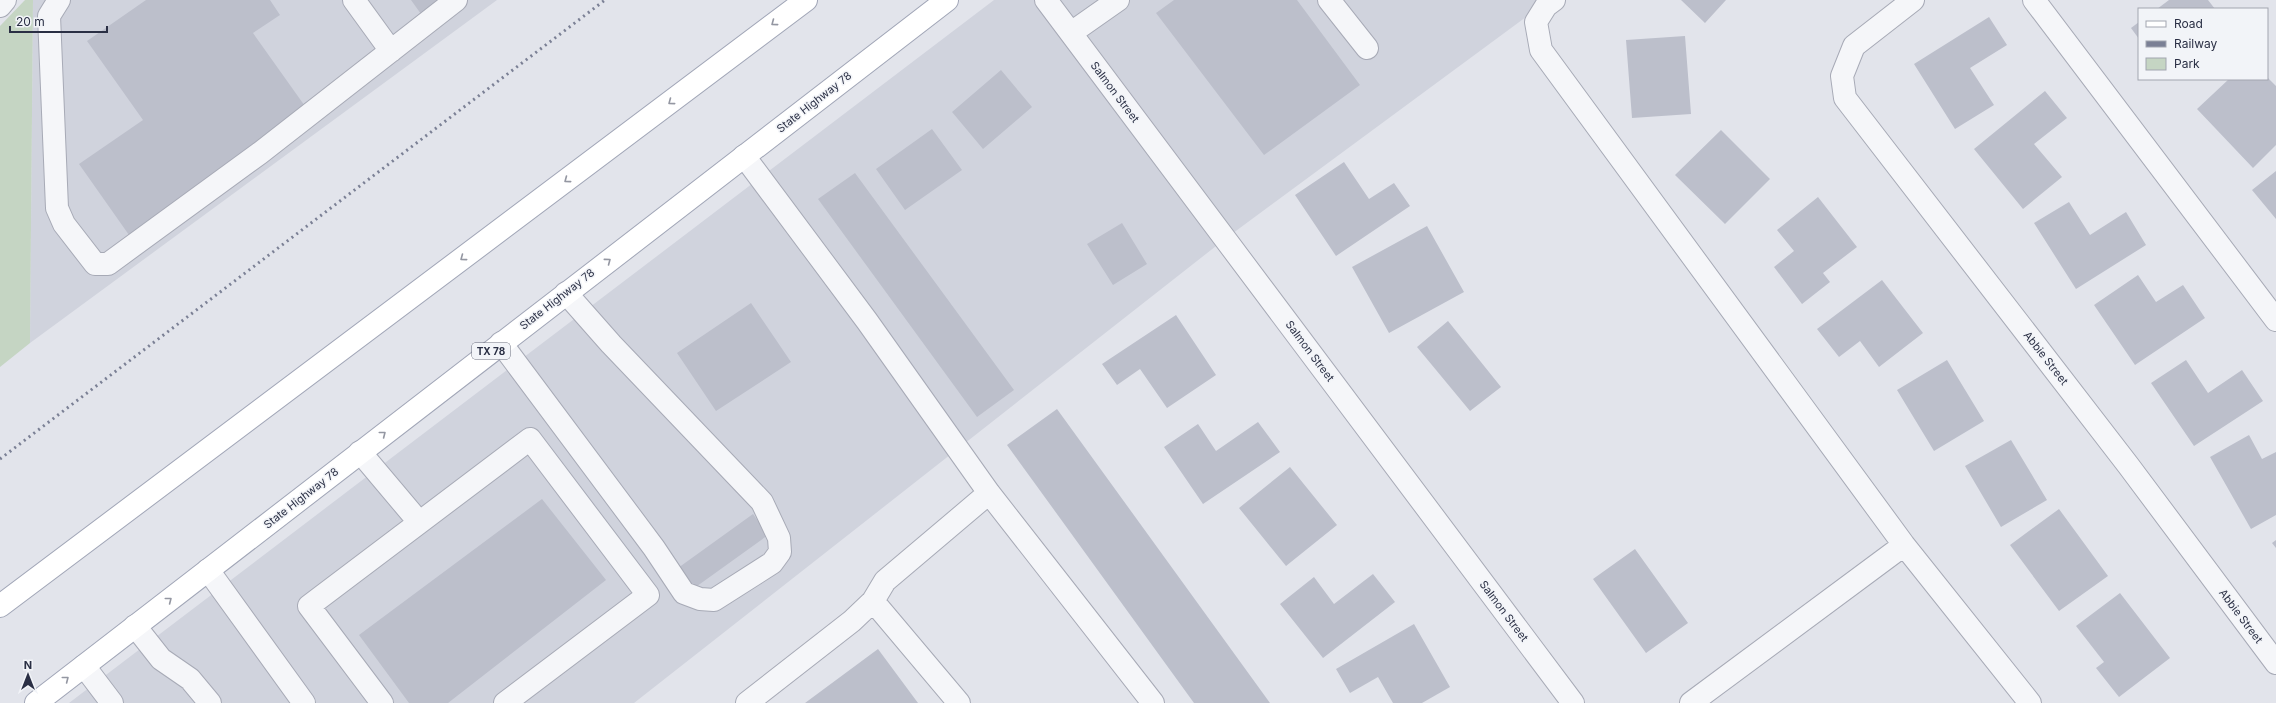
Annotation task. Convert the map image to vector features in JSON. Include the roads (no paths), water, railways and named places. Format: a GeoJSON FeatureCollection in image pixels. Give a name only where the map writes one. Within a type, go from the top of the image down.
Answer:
{"type":"FeatureCollection","features":[{"type":"Feature","properties":{"kind":"main road"},"geometry":{"type":"LineString","coordinates":[[0,606],[806,0]]}},
{"type":"Feature","properties":{"kind":"main road","name":"State Highway 78"},"geometry":{"type":"LineString","coordinates":[[36,703],[947,0]]}},
{"type":"Feature","properties":{"kind":"street"},"geometry":{"type":"LineString","coordinates":[[0,6],[5,0]]}},
{"type":"Feature","properties":{"kind":"street"},"geometry":{"type":"LineString","coordinates":[[59,0],[49,16],[57,208],[64,224],[94,264],[108,264],[260,153],[456,0]]}},
{"type":"Feature","properties":{"kind":"street"},"geometry":{"type":"LineString","coordinates":[[354,0],[391,51]]}},
{"type":"Feature","properties":{"kind":"street","name":"Salmon Street"},"geometry":{"type":"LineString","coordinates":[[1046,0],[1573,703]]}},
{"type":"Feature","properties":{"kind":"street"},"geometry":{"type":"LineString","coordinates":[[1071,33],[1118,0]]}},
{"type":"Feature","properties":{"kind":"street"},"geometry":{"type":"LineString","coordinates":[[1329,0],[1367,48]]}},
{"type":"Feature","properties":{"kind":"street"},"geometry":{"type":"LineString","coordinates":[[1554,0],[1546,6],[1536,22],[1540,50],[1904,544],[2030,703]]}},
{"type":"Feature","properties":{"kind":"street","name":"Abbie Street"},"geometry":{"type":"LineString","coordinates":[[1914,0],[1854,46],[1842,76],[1845,98],[2128,465],[2276,663]]}},
{"type":"Feature","properties":{"kind":"street"},"geometry":{"type":"LineString","coordinates":[[2034,0],[2276,320]]}},
{"type":"Feature","properties":{"kind":"street"},"geometry":{"type":"LineString","coordinates":[[744,156],[867,321],[989,493],[1152,703]]}},
{"type":"Feature","properties":{"kind":"street"},"geometry":{"type":"LineString","coordinates":[[501,343],[654,548],[684,592],[700,599],[714,600],[772,563],[780,552],[779,538],[762,502],[611,344],[566,293]]}},
{"type":"Feature","properties":{"kind":"street"},"geometry":{"type":"LineString","coordinates":[[382,703],[309,606],[558,419]]}},
{"type":"Feature","properties":{"kind":"street"},"geometry":{"type":"LineString","coordinates":[[505,703],[648,595],[530,439]]}},
{"type":"Feature","properties":{"kind":"street"},"geometry":{"type":"LineString","coordinates":[[360,452],[419,522]]}},
{"type":"Feature","properties":{"kind":"street"},"geometry":{"type":"LineString","coordinates":[[747,703],[852,620],[873,601],[885,581],[989,493]]}},
{"type":"Feature","properties":{"kind":"street"},"geometry":{"type":"LineString","coordinates":[[1691,703],[1904,544]]}},
{"type":"Feature","properties":{"kind":"street"},"geometry":{"type":"LineString","coordinates":[[208,570],[304,703]]}},
{"type":"Feature","properties":{"kind":"street"},"geometry":{"type":"LineString","coordinates":[[873,601],[959,703]]}},
{"type":"Feature","properties":{"kind":"street"},"geometry":{"type":"LineString","coordinates":[[135,626],[161,659],[190,679],[210,703]]}},
{"type":"Feature","properties":{"kind":"street"},"geometry":{"type":"LineString","coordinates":[[84,666],[112,703]]}},
{"type":"Feature","properties":{"kind":"railway"},"geometry":{"type":"LineString","coordinates":[[0,459],[605,0]]}}]}
